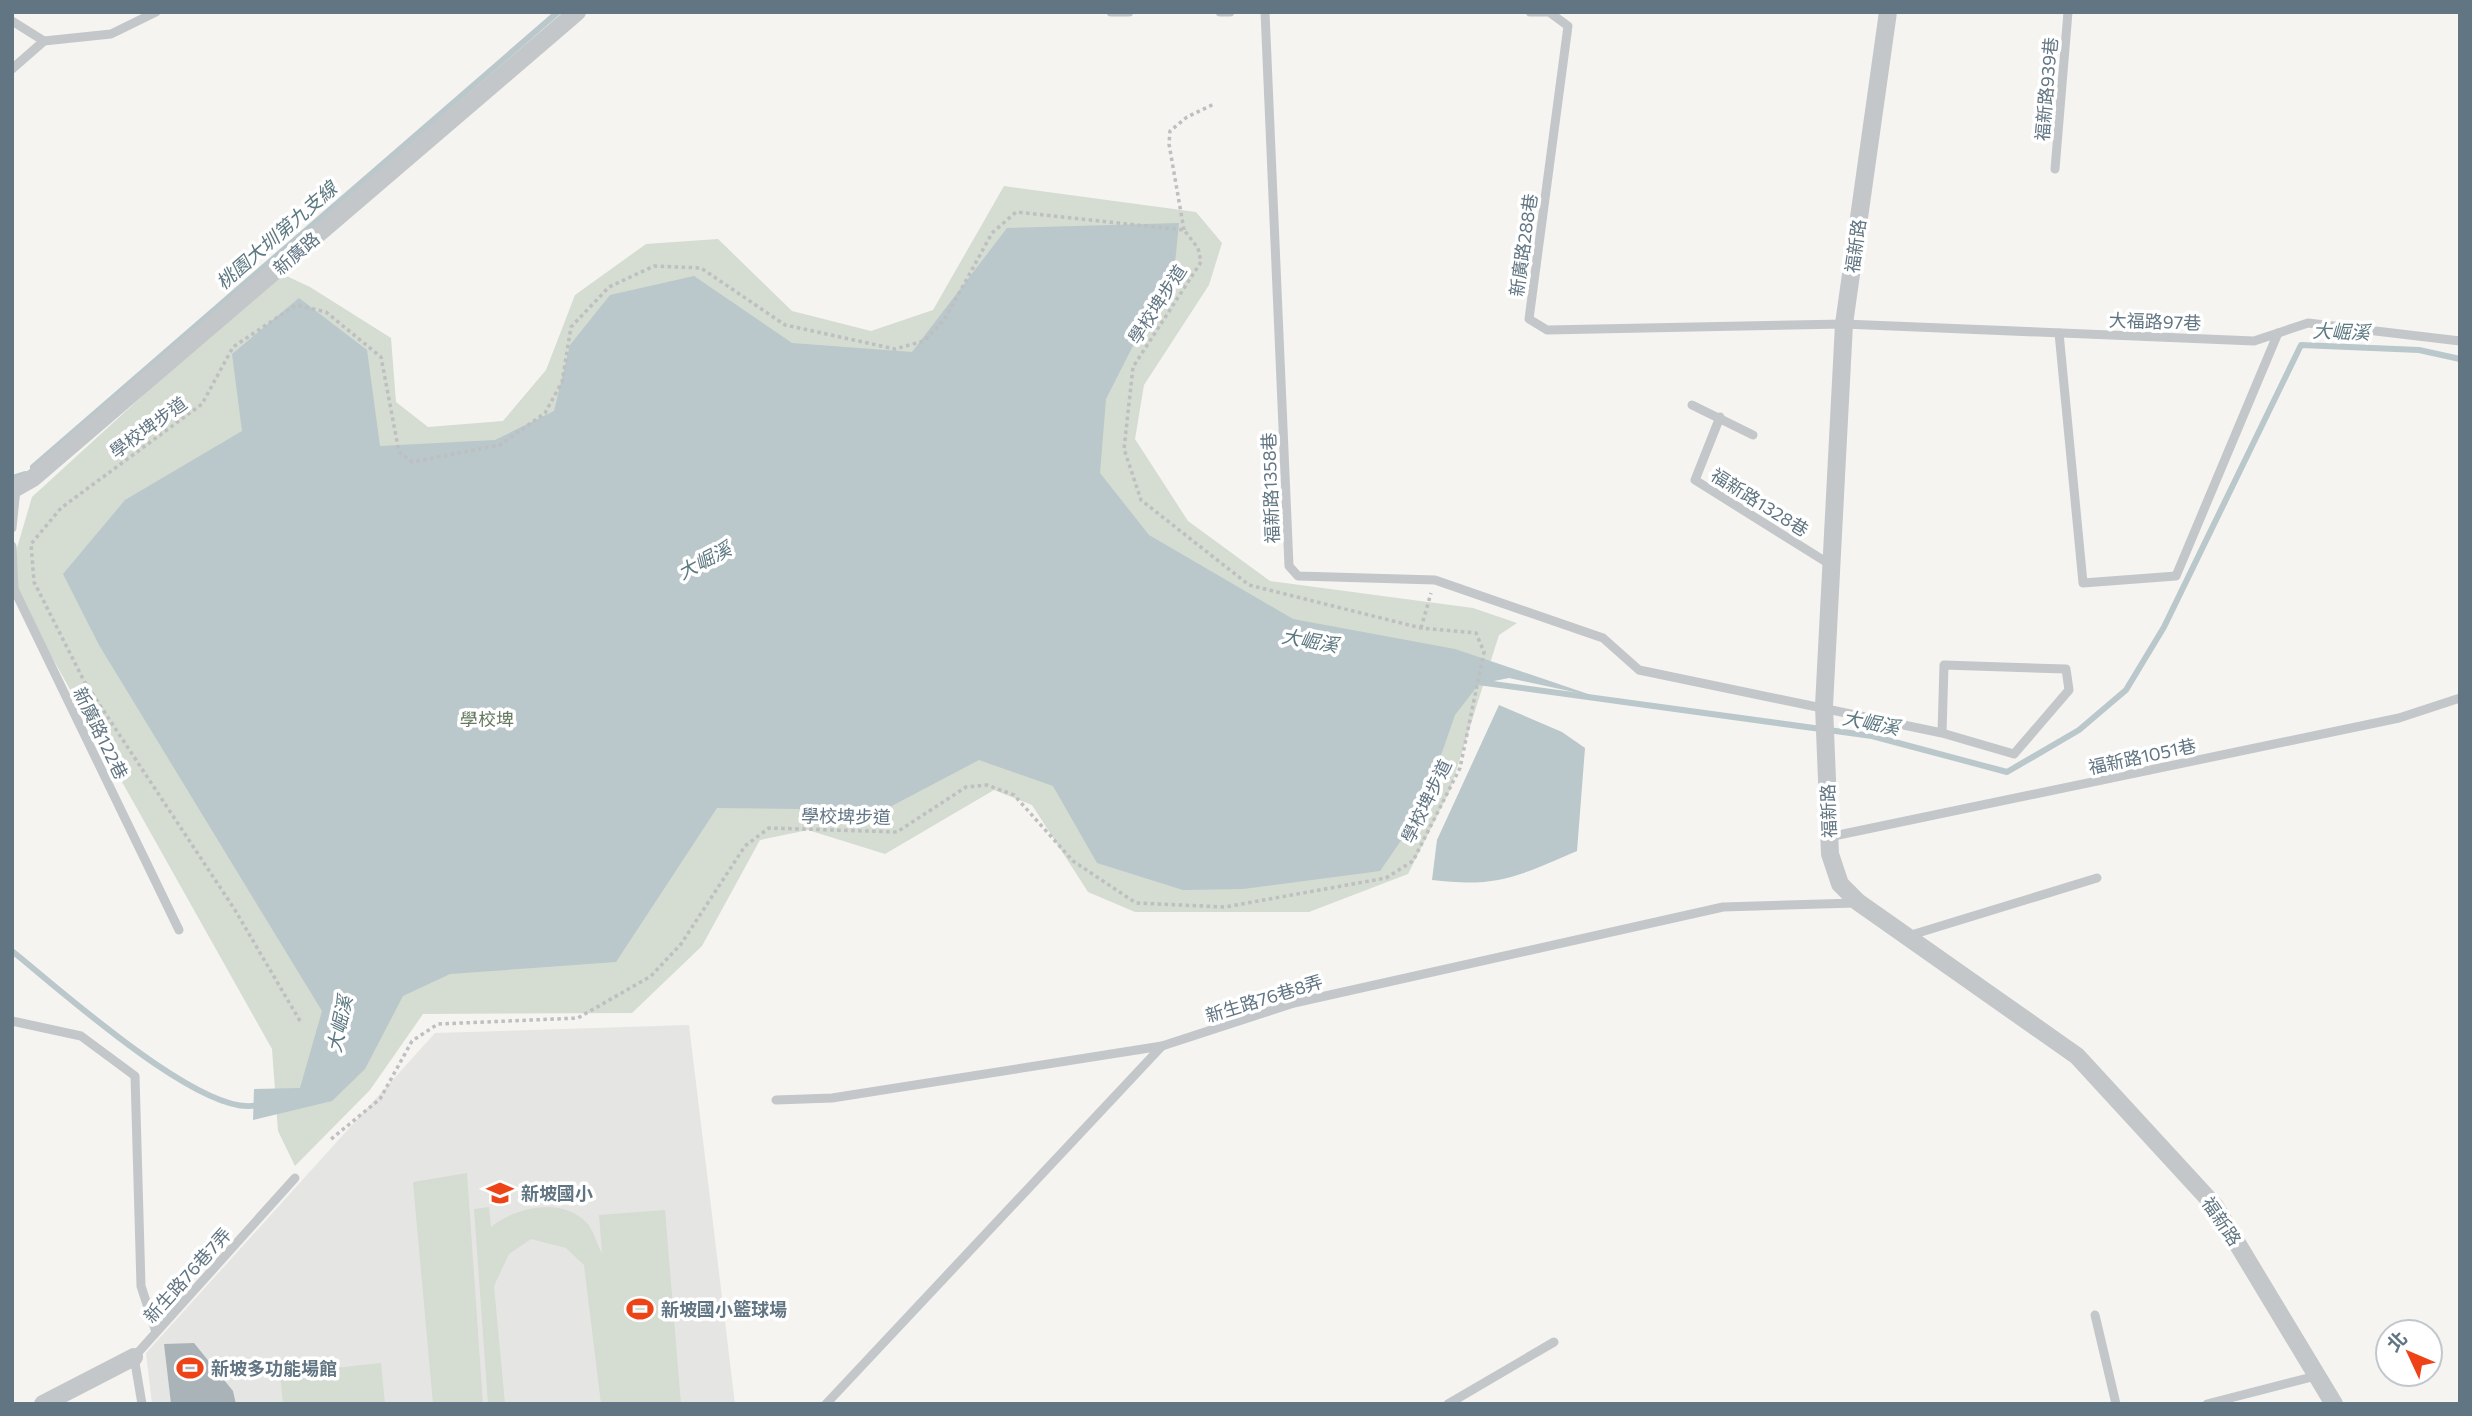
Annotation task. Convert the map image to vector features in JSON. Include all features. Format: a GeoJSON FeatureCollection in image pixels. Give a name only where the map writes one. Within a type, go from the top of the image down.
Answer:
{"type":"FeatureCollection","features":[{"type":"Feature","properties":{"kind":"street","name":"福新路"},"geometry":{"type":"LineString","coordinates":[[1888,12],[1844,324],[1824,706],[1830,854],[1840,884],[1858,902],[2044,1035],[2077,1055],[2128,1110],[2214,1205],[2334,1404]]}},
{"type":"Feature","properties":{"kind":"street","name":"新廣路"},"geometry":{"type":"LineString","coordinates":[[14,490],[575,13]]}},
{"type":"Feature","properties":{"kind":"street"},"geometry":{"type":"LineString","coordinates":[[43,1404],[134,1357]]}},
{"type":"Feature","properties":{"kind":"lane"},"geometry":{"type":"LineString","coordinates":[[12,69],[44,41],[111,34],[156,12]]}},
{"type":"Feature","properties":{"kind":"lane"},"geometry":{"type":"LineString","coordinates":[[1111,12],[1129,12]]}},
{"type":"Feature","properties":{"kind":"lane"},"geometry":{"type":"LineString","coordinates":[[1220,12],[1230,12]]}},
{"type":"Feature","properties":{"kind":"lane","name":"福新路1358巷"},"geometry":{"type":"LineString","coordinates":[[1265,12],[1289,566],[1298,576],[1435,580],[1603,638],[1639,670],[1824,706],[1942,733],[2014,754],[2069,690],[2066,669],[1944,665],[1942,733]]}},
{"type":"Feature","properties":{"kind":"lane","name":"新廣路288巷"},"geometry":{"type":"LineString","coordinates":[[1531,12],[1549,12],[1568,26],[1529,319],[1547,330],[1844,324]]}},
{"type":"Feature","properties":{"kind":"lane","name":"福新路939巷"},"geometry":{"type":"LineString","coordinates":[[2055,169],[2068,12]]}},
{"type":"Feature","properties":{"kind":"lane"},"geometry":{"type":"LineString","coordinates":[[12,21],[44,41]]}},
{"type":"Feature","properties":{"kind":"lane","name":"大福路97巷"},"geometry":{"type":"LineString","coordinates":[[1844,324],[2254,341],[2308,323],[2460,341]]}},
{"type":"Feature","properties":{"kind":"lane"},"geometry":{"type":"LineString","coordinates":[[2059,333],[2083,583],[2176,576],[2278,333]]}},
{"type":"Feature","properties":{"kind":"lane"},"geometry":{"type":"LineString","coordinates":[[1692,405],[1753,435]]}},
{"type":"Feature","properties":{"kind":"lane","name":"福新路1328巷"},"geometry":{"type":"LineString","coordinates":[[1720,417],[1695,480],[1831,565]]}},
{"type":"Feature","properties":{"kind":"lane"},"geometry":{"type":"LineString","coordinates":[[12,528],[14,490]]}},
{"type":"Feature","properties":{"kind":"lane","name":"新廣路122巷"},"geometry":{"type":"LineString","coordinates":[[12,547],[14,589],[178,930]]}},
{"type":"Feature","properties":{"kind":"lane","name":"福新路1051巷"},"geometry":{"type":"LineString","coordinates":[[1829,837],[2399,718],[2460,698]]}},
{"type":"Feature","properties":{"kind":"lane"},"geometry":{"type":"LineString","coordinates":[[1908,936],[2097,878]]}},
{"type":"Feature","properties":{"kind":"lane","name":"新生路76巷8弄"},"geometry":{"type":"LineString","coordinates":[[826,1404],[1163,1046],[1294,1003],[1723,907],[1832,906],[1858,902]]}},
{"type":"Feature","properties":{"kind":"lane"},"geometry":{"type":"LineString","coordinates":[[12,1021],[81,1036],[135,1076],[141,1286],[156,1332]]}},
{"type":"Feature","properties":{"kind":"lane"},"geometry":{"type":"LineString","coordinates":[[776,1100],[832,1098],[1163,1046]]}},
{"type":"Feature","properties":{"kind":"lane","name":"新生路76巷7弄"},"geometry":{"type":"LineString","coordinates":[[134,1357],[295,1178]]}},
{"type":"Feature","properties":{"kind":"lane"},"geometry":{"type":"LineString","coordinates":[[2095,1315],[2116,1404]]}},
{"type":"Feature","properties":{"kind":"lane"},"geometry":{"type":"LineString","coordinates":[[1448,1404],[1554,1342]]}},
{"type":"Feature","properties":{"kind":"lane"},"geometry":{"type":"LineString","coordinates":[[134,1357],[142,1404]]}},
{"type":"Feature","properties":{"kind":"lane"},"geometry":{"type":"LineString","coordinates":[[2207,1404],[2316,1376]]}},
{"type":"Feature","properties":{"kind":"path"},"geometry":{"type":"LineString","coordinates":[[1184,230],[1169,144],[1170,131],[1187,117],[1214,104]]}},
{"type":"Feature","properties":{"kind":"path","name":"學校埤步道"},"geometry":{"type":"LineString","coordinates":[[300,1021],[235,910],[84,681],[34,582],[31,544],[61,508],[202,404],[233,347],[296,305],[326,312],[382,357],[399,452],[412,461],[500,445],[545,413],[562,382],[571,327],[609,287],[654,266],[701,268],[785,325],[895,349],[924,341],[945,320],[992,233],[1017,212],[1184,230],[1198,248],[1201,262],[1133,367],[1124,449],[1141,500],[1249,585],[1421,628],[1476,633],[1484,652],[1460,768],[1413,861],[1386,878],[1225,907],[1136,903],[1073,861],[1014,795],[987,785],[966,788],[897,832],[769,828],[746,846],[681,944],[651,976],[578,1018],[438,1024],[412,1041],[380,1099],[330,1140]]}},
{"type":"Feature","properties":{"kind":"path"},"geometry":{"type":"LineString","coordinates":[[1421,628],[1435,580]]}},
{"type":"Feature","properties":{"kind":"shaded area","name":"新坡國小"},"geometry":{"type":"Polygon","coordinates":[[[689,1025],[735,1404],[152,1404],[146,1353],[435,1033],[689,1025]]]}},
{"type":"Feature","properties":{"kind":"green space","name":"學校埤"},"geometry":{"type":"Polygon","coordinates":[[[1004,186],[1196,212],[1222,243],[1209,285],[1144,385],[1135,439],[1188,521],[1270,581],[1473,608],[1517,623],[1499,635],[1450,790],[1408,874],[1309,912],[1135,912],[1088,892],[1032,805],[994,790],[885,854],[808,830],[760,840],[702,946],[632,1013],[423,1014],[370,1090],[295,1166],[278,1131],[272,1049],[12,586],[12,565],[32,497],[278,272],[310,287],[391,338],[396,402],[428,427],[503,421],[546,370],[575,295],[646,244],[718,239],[792,311],[871,331],[933,310],[1004,186]]]}},
{"type":"Feature","properties":{"kind":"green space"},"geometry":{"type":"Polygon","coordinates":[[[467,1173],[483,1404],[433,1404],[413,1182],[467,1173]]]}},
{"type":"Feature","properties":{"kind":"green space"},"geometry":{"type":"Polygon","coordinates":[[[489,1207],[491,1227],[526,1210],[539,1207],[565,1209],[587,1223],[602,1253],[599,1215],[665,1210],[681,1404],[601,1404],[584,1265],[566,1248],[531,1239],[509,1254],[494,1286],[505,1404],[488,1404],[474,1209],[489,1207]]]}},
{"type":"Feature","properties":{"kind":"green space"},"geometry":{"type":"Polygon","coordinates":[[[381,1363],[385,1404],[283,1404],[280,1374],[381,1363]]]}},
{"type":"Feature","properties":{"kind":"water","name":"學校埤"},"geometry":{"type":"Polygon","coordinates":[[[1179,223],[1175,263],[1106,399],[1100,473],[1149,535],[1293,619],[1455,649],[1597,697],[1509,678],[1479,684],[1455,715],[1422,810],[1380,871],[1243,889],[1183,890],[1097,863],[1053,786],[979,760],[884,810],[717,808],[616,962],[450,974],[403,996],[365,1069],[332,1101],[253,1120],[254,1089],[300,1088],[322,1011],[99,645],[63,574],[125,500],[242,431],[232,354],[299,298],[367,350],[380,446],[495,440],[554,411],[570,345],[610,295],[694,276],[792,343],[912,352],[1007,228],[1179,223]]]}},
{"type":"Feature","properties":{"kind":"water"},"geometry":{"type":"Polygon","coordinates":[[[1499,705],[1562,732],[1585,748],[1577,851],[1507,878],[1474,882],[1432,880],[1437,840],[1499,705]]]}},
{"type":"Feature","properties":{"kind":"building","name":"新坡多功能場館"},"geometry":{"type":"Polygon","coordinates":[[[194,1343],[233,1391],[236,1404],[171,1404],[164,1344],[194,1343]]]}},
{"type":"Feature","properties":{"kind":"waterway","name":"桃園大圳第九支線"},"geometry":{"type":"LineString","coordinates":[[33,467],[558,12]]}},
{"type":"Feature","properties":{"kind":"waterway","name":"大崛溪"},"geometry":{"type":"LineString","coordinates":[[1478,682],[1872,736],[2007,772],[2079,730],[2126,690],[2164,627],[2301,345],[2419,350],[2460,359]]}},
{"type":"Feature","properties":{"kind":"waterway","name":"桃園大圳第九支線"},"geometry":{"type":"LineString","coordinates":[[12,478],[25,474]]}},
{"type":"Feature","properties":{"kind":"waterway","name":"大崛溪"},"geometry":{"type":"LineString","coordinates":[[12,951],[96,1020],[170,1074],[206,1094],[236,1105],[260,1104]]}},
{"type":"Feature","properties":{"kind":"place","name":"新坡國小"},"geometry":{"type":"Point","coordinates":[500,1193]}},
{"type":"Feature","properties":{"kind":"place","name":"新坡國小籃球場"},"geometry":{"type":"Point","coordinates":[640,1309]}},
{"type":"Feature","properties":{"kind":"place","name":"新坡多功能場館"},"geometry":{"type":"Point","coordinates":[190,1368]}}]}
